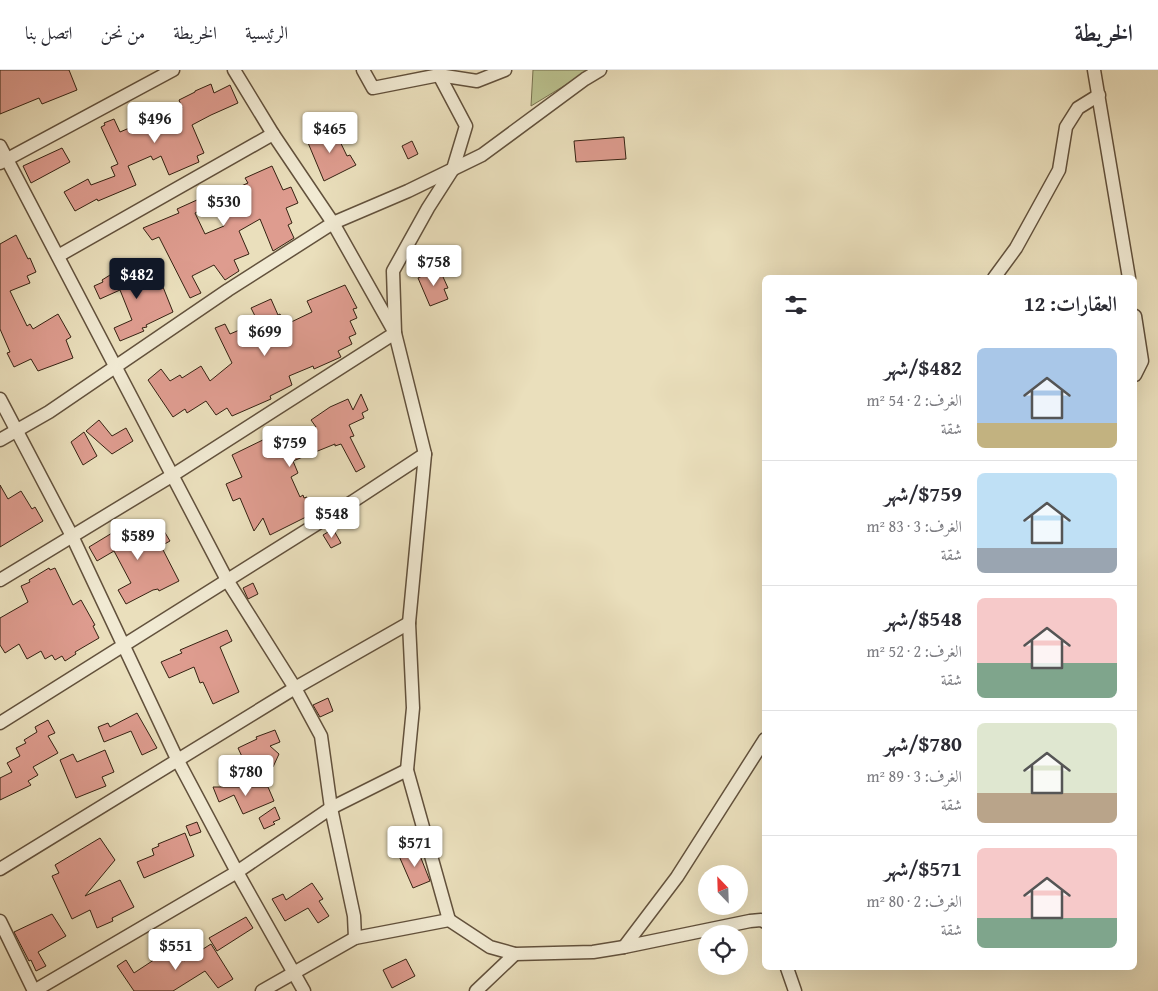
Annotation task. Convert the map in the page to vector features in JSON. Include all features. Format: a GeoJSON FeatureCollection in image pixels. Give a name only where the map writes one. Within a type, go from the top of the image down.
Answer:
{"type":"FeatureCollection","features":[{"type":"Feature","properties":{"kind":"street"},"geometry":{"type":"LineString","coordinates":[[3,161],[173,70]]}},
{"type":"Feature","properties":{"kind":"street"},"geometry":{"type":"LineString","coordinates":[[234,70],[273,134],[334,223],[395,333]]}},
{"type":"Feature","properties":{"kind":"street"},"geometry":{"type":"LineString","coordinates":[[363,70],[373,88],[439,75],[478,81],[505,70]]}},
{"type":"Feature","properties":{"kind":"street"},"geometry":{"type":"LineString","coordinates":[[0,440],[49,412],[228,290],[334,223],[482,155],[600,70]]}},
{"type":"Feature","properties":{"kind":"street"},"geometry":{"type":"LineString","coordinates":[[1094,70],[1129,275]]}},
{"type":"Feature","properties":{"kind":"street"},"geometry":{"type":"LineString","coordinates":[[439,75],[466,126],[453,169],[428,208],[393,271],[395,333],[425,454],[409,623],[412,708],[407,770],[449,920],[490,947],[515,954],[593,952],[742,922],[762,920]]}},
{"type":"Feature","properties":{"kind":"street"},"geometry":{"type":"LineString","coordinates":[[996,275],[1016,248],[1059,170],[1066,127],[1078,108],[1099,95]]}},
{"type":"Feature","properties":{"kind":"street"},"geometry":{"type":"LineString","coordinates":[[58,256],[273,134]]}},
{"type":"Feature","properties":{"kind":"street"},"geometry":{"type":"LineString","coordinates":[[0,146],[3,161],[58,256],[227,580],[295,688],[321,736],[331,808],[354,916],[355,938]]}},
{"type":"Feature","properties":{"kind":"street"},"geometry":{"type":"LineString","coordinates":[[1137,329],[1142,361],[1137,371]]}},
{"type":"Feature","properties":{"kind":"street"},"geometry":{"type":"LineString","coordinates":[[0,580],[173,475],[395,333]]}},
{"type":"Feature","properties":{"kind":"street"},"geometry":{"type":"LineString","coordinates":[[0,399],[72,536],[177,759],[237,872],[304,991]]}},
{"type":"Feature","properties":{"kind":"street"},"geometry":{"type":"LineString","coordinates":[[0,723],[425,454]]}},
{"type":"Feature","properties":{"kind":"street"},"geometry":{"type":"LineString","coordinates":[[0,869],[295,688],[409,623]]}},
{"type":"Feature","properties":{"kind":"street"},"geometry":{"type":"LineString","coordinates":[[624,947],[677,877],[762,744]]}},
{"type":"Feature","properties":{"kind":"street"},"geometry":{"type":"LineString","coordinates":[[0,920],[34,991],[237,872],[331,808],[407,770]]}},
{"type":"Feature","properties":{"kind":"street"},"geometry":{"type":"LineString","coordinates":[[262,991],[355,938],[449,920]]}},
{"type":"Feature","properties":{"kind":"street"},"geometry":{"type":"LineString","coordinates":[[476,991],[515,954]]}},
{"type":"Feature","properties":{"kind":"street"},"geometry":{"type":"LineString","coordinates":[[788,970],[795,991]]}},
{"type":"Feature","properties":{"kind":"green space"},"geometry":{"type":"Polygon","coordinates":[[[533,70],[590,70],[531,106],[533,70]]]}},
{"type":"Feature","properties":{"kind":"building"},"geometry":{"type":"Polygon","coordinates":[[[0,70],[69,70],[77,90],[42,104],[39,98],[0,114],[0,70]]]}},
{"type":"Feature","properties":{"kind":"building"},"geometry":{"type":"Polygon","coordinates":[[[211,84],[214,93],[230,85],[238,103],[192,125],[204,153],[197,156],[199,162],[169,175],[161,156],[153,160],[151,156],[128,166],[136,185],[98,201],[97,199],[75,211],[64,192],[88,179],[91,185],[115,176],[111,167],[118,164],[101,127],[105,125],[104,123],[114,119],[120,132],[148,120],[149,123],[182,108],[179,100],[211,84]]]}},
{"type":"Feature","properties":{"kind":"building"},"geometry":{"type":"Polygon","coordinates":[[[333,127],[347,156],[350,155],[356,165],[324,181],[306,138],[333,127]]]}},
{"type":"Feature","properties":{"kind":"building"},"geometry":{"type":"Polygon","coordinates":[[[624,137],[626,159],[576,162],[574,141],[624,137]]]}},
{"type":"Feature","properties":{"kind":"building"},"geometry":{"type":"Polygon","coordinates":[[[412,141],[418,154],[408,159],[402,146],[412,141]]]}},
{"type":"Feature","properties":{"kind":"building"},"geometry":{"type":"Polygon","coordinates":[[[62,148],[70,162],[31,183],[23,166],[62,148]]]}},
{"type":"Feature","properties":{"kind":"building"},"geometry":{"type":"Polygon","coordinates":[[[272,166],[283,190],[291,187],[298,203],[286,208],[292,223],[288,225],[294,238],[273,251],[260,219],[239,231],[249,254],[234,260],[239,271],[225,280],[214,265],[192,276],[201,293],[190,298],[159,237],[152,240],[143,228],[179,213],[177,209],[219,190],[221,195],[248,183],[245,178],[272,166]],[[214,203],[195,213],[205,234],[224,226],[214,203]]]}},
{"type":"Feature","properties":{"kind":"building"},"geometry":{"type":"Polygon","coordinates":[[[16,235],[36,272],[27,276],[30,283],[10,291],[27,326],[30,324],[33,329],[58,314],[71,337],[66,340],[73,358],[38,371],[31,359],[14,367],[7,353],[10,352],[0,329],[0,244],[16,235]]]}},
{"type":"Feature","properties":{"kind":"building"},"geometry":{"type":"Polygon","coordinates":[[[123,267],[131,283],[157,272],[173,312],[146,325],[147,327],[142,328],[144,331],[120,341],[114,328],[132,320],[120,290],[100,299],[94,286],[103,282],[102,280],[123,267]]]}},
{"type":"Feature","properties":{"kind":"building"},"geometry":{"type":"Polygon","coordinates":[[[439,268],[448,288],[444,289],[448,299],[430,306],[418,278],[439,268]]]}},
{"type":"Feature","properties":{"kind":"building"},"geometry":{"type":"Polygon","coordinates":[[[345,285],[357,308],[353,309],[357,318],[350,321],[356,334],[349,337],[352,344],[338,351],[341,357],[314,369],[313,366],[289,376],[292,385],[270,396],[271,399],[232,416],[227,408],[216,415],[206,401],[187,413],[185,409],[173,417],[148,380],[161,369],[170,381],[180,375],[182,378],[201,366],[210,381],[232,363],[215,328],[225,324],[230,334],[258,322],[251,308],[271,299],[285,325],[312,312],[307,301],[345,285]]]}},
{"type":"Feature","properties":{"kind":"building"},"geometry":{"type":"Polygon","coordinates":[[[361,394],[368,410],[362,413],[364,418],[349,425],[354,436],[350,437],[365,467],[356,472],[341,444],[335,446],[335,444],[293,461],[298,473],[291,477],[300,497],[303,495],[304,498],[307,497],[314,513],[270,535],[263,518],[254,531],[240,498],[233,501],[226,484],[242,477],[232,455],[278,434],[284,448],[304,440],[313,435],[310,430],[316,427],[311,420],[330,407],[348,399],[353,410],[361,394]]]}},
{"type":"Feature","properties":{"kind":"building"},"geometry":{"type":"Polygon","coordinates":[[[99,420],[112,436],[126,428],[133,441],[112,454],[86,431],[99,420]]]}},
{"type":"Feature","properties":{"kind":"building"},"geometry":{"type":"Polygon","coordinates":[[[84,432],[97,456],[83,465],[71,442],[84,432]]]}},
{"type":"Feature","properties":{"kind":"building"},"geometry":{"type":"Polygon","coordinates":[[[0,485],[8,499],[21,491],[32,509],[35,507],[43,521],[0,547],[0,485]]]}},
{"type":"Feature","properties":{"kind":"building"},"geometry":{"type":"Polygon","coordinates":[[[128,522],[141,545],[164,531],[170,541],[161,546],[179,581],[159,591],[158,589],[153,590],[126,604],[118,590],[131,583],[114,551],[97,561],[89,547],[128,522]]]}},
{"type":"Feature","properties":{"kind":"building"},"geometry":{"type":"Polygon","coordinates":[[[333,529],[341,543],[331,548],[323,535],[333,529]]]}},
{"type":"Feature","properties":{"kind":"building"},"geometry":{"type":"Polygon","coordinates":[[[49,568],[50,570],[55,568],[73,605],[81,600],[95,625],[93,626],[99,638],[75,652],[76,654],[65,661],[62,656],[55,660],[52,655],[45,659],[41,651],[27,659],[19,644],[5,653],[0,645],[0,618],[28,602],[21,586],[30,582],[29,580],[49,568]]]}},
{"type":"Feature","properties":{"kind":"building"},"geometry":{"type":"Polygon","coordinates":[[[253,583],[258,594],[248,599],[243,588],[253,583]]]}},
{"type":"Feature","properties":{"kind":"building"},"geometry":{"type":"Polygon","coordinates":[[[227,630],[232,641],[220,647],[239,692],[213,704],[203,682],[200,683],[194,667],[169,678],[161,662],[182,653],[180,650],[227,630]]]}},
{"type":"Feature","properties":{"kind":"building"},"geometry":{"type":"Polygon","coordinates":[[[328,698],[333,711],[320,717],[313,705],[328,698]]]}},
{"type":"Feature","properties":{"kind":"building"},"geometry":{"type":"Polygon","coordinates":[[[137,713],[157,748],[142,755],[131,731],[104,742],[98,727],[108,723],[110,727],[137,713]]]}},
{"type":"Feature","properties":{"kind":"building"},"geometry":{"type":"Polygon","coordinates":[[[48,720],[55,733],[48,736],[58,753],[33,767],[38,775],[28,781],[31,785],[0,800],[0,778],[12,772],[7,763],[20,756],[16,748],[26,743],[24,740],[37,732],[35,727],[48,720]]]}},
{"type":"Feature","properties":{"kind":"building"},"geometry":{"type":"Polygon","coordinates":[[[275,730],[280,742],[270,746],[279,754],[273,767],[251,776],[238,748],[257,739],[256,737],[275,730]]]}},
{"type":"Feature","properties":{"kind":"building"},"geometry":{"type":"Polygon","coordinates":[[[105,750],[114,772],[102,777],[106,786],[76,798],[60,760],[73,754],[77,762],[105,750]]]}},
{"type":"Feature","properties":{"kind":"building"},"geometry":{"type":"Polygon","coordinates":[[[213,787],[268,787],[274,801],[243,814],[234,795],[219,802],[213,787]]]}},
{"type":"Feature","properties":{"kind":"building"},"geometry":{"type":"Polygon","coordinates":[[[275,807],[280,819],[273,822],[275,824],[264,829],[259,818],[275,807]]]}},
{"type":"Feature","properties":{"kind":"building"},"geometry":{"type":"Polygon","coordinates":[[[197,822],[201,832],[190,836],[186,826],[197,822]]]}},
{"type":"Feature","properties":{"kind":"building"},"geometry":{"type":"Polygon","coordinates":[[[185,833],[194,856],[144,878],[137,862],[154,855],[152,849],[159,846],[158,844],[185,833]]]}},
{"type":"Feature","properties":{"kind":"building"},"geometry":{"type":"Polygon","coordinates":[[[100,838],[115,860],[85,896],[120,880],[134,907],[112,918],[113,921],[97,928],[90,910],[72,919],[52,876],[59,873],[55,865],[100,838]]]}},
{"type":"Feature","properties":{"kind":"building"},"geometry":{"type":"Polygon","coordinates":[[[417,848],[430,881],[413,888],[399,856],[417,848]]]}},
{"type":"Feature","properties":{"kind":"building"},"geometry":{"type":"Polygon","coordinates":[[[312,883],[323,899],[319,901],[329,916],[318,923],[308,908],[285,921],[272,899],[283,894],[286,900],[312,883]]]}},
{"type":"Feature","properties":{"kind":"building"},"geometry":{"type":"Polygon","coordinates":[[[52,914],[66,936],[38,952],[46,966],[36,971],[14,932],[52,914]]]}},
{"type":"Feature","properties":{"kind":"building"},"geometry":{"type":"Polygon","coordinates":[[[246,917],[253,928],[217,951],[209,938],[246,917]]]}},
{"type":"Feature","properties":{"kind":"building"},"geometry":{"type":"Polygon","coordinates":[[[211,944],[233,979],[218,988],[205,971],[173,991],[134,991],[117,966],[126,960],[134,973],[175,946],[184,961],[211,944]]]}},
{"type":"Feature","properties":{"kind":"building"},"geometry":{"type":"Polygon","coordinates":[[[406,959],[415,976],[392,988],[383,970],[406,959]]]}}]}
